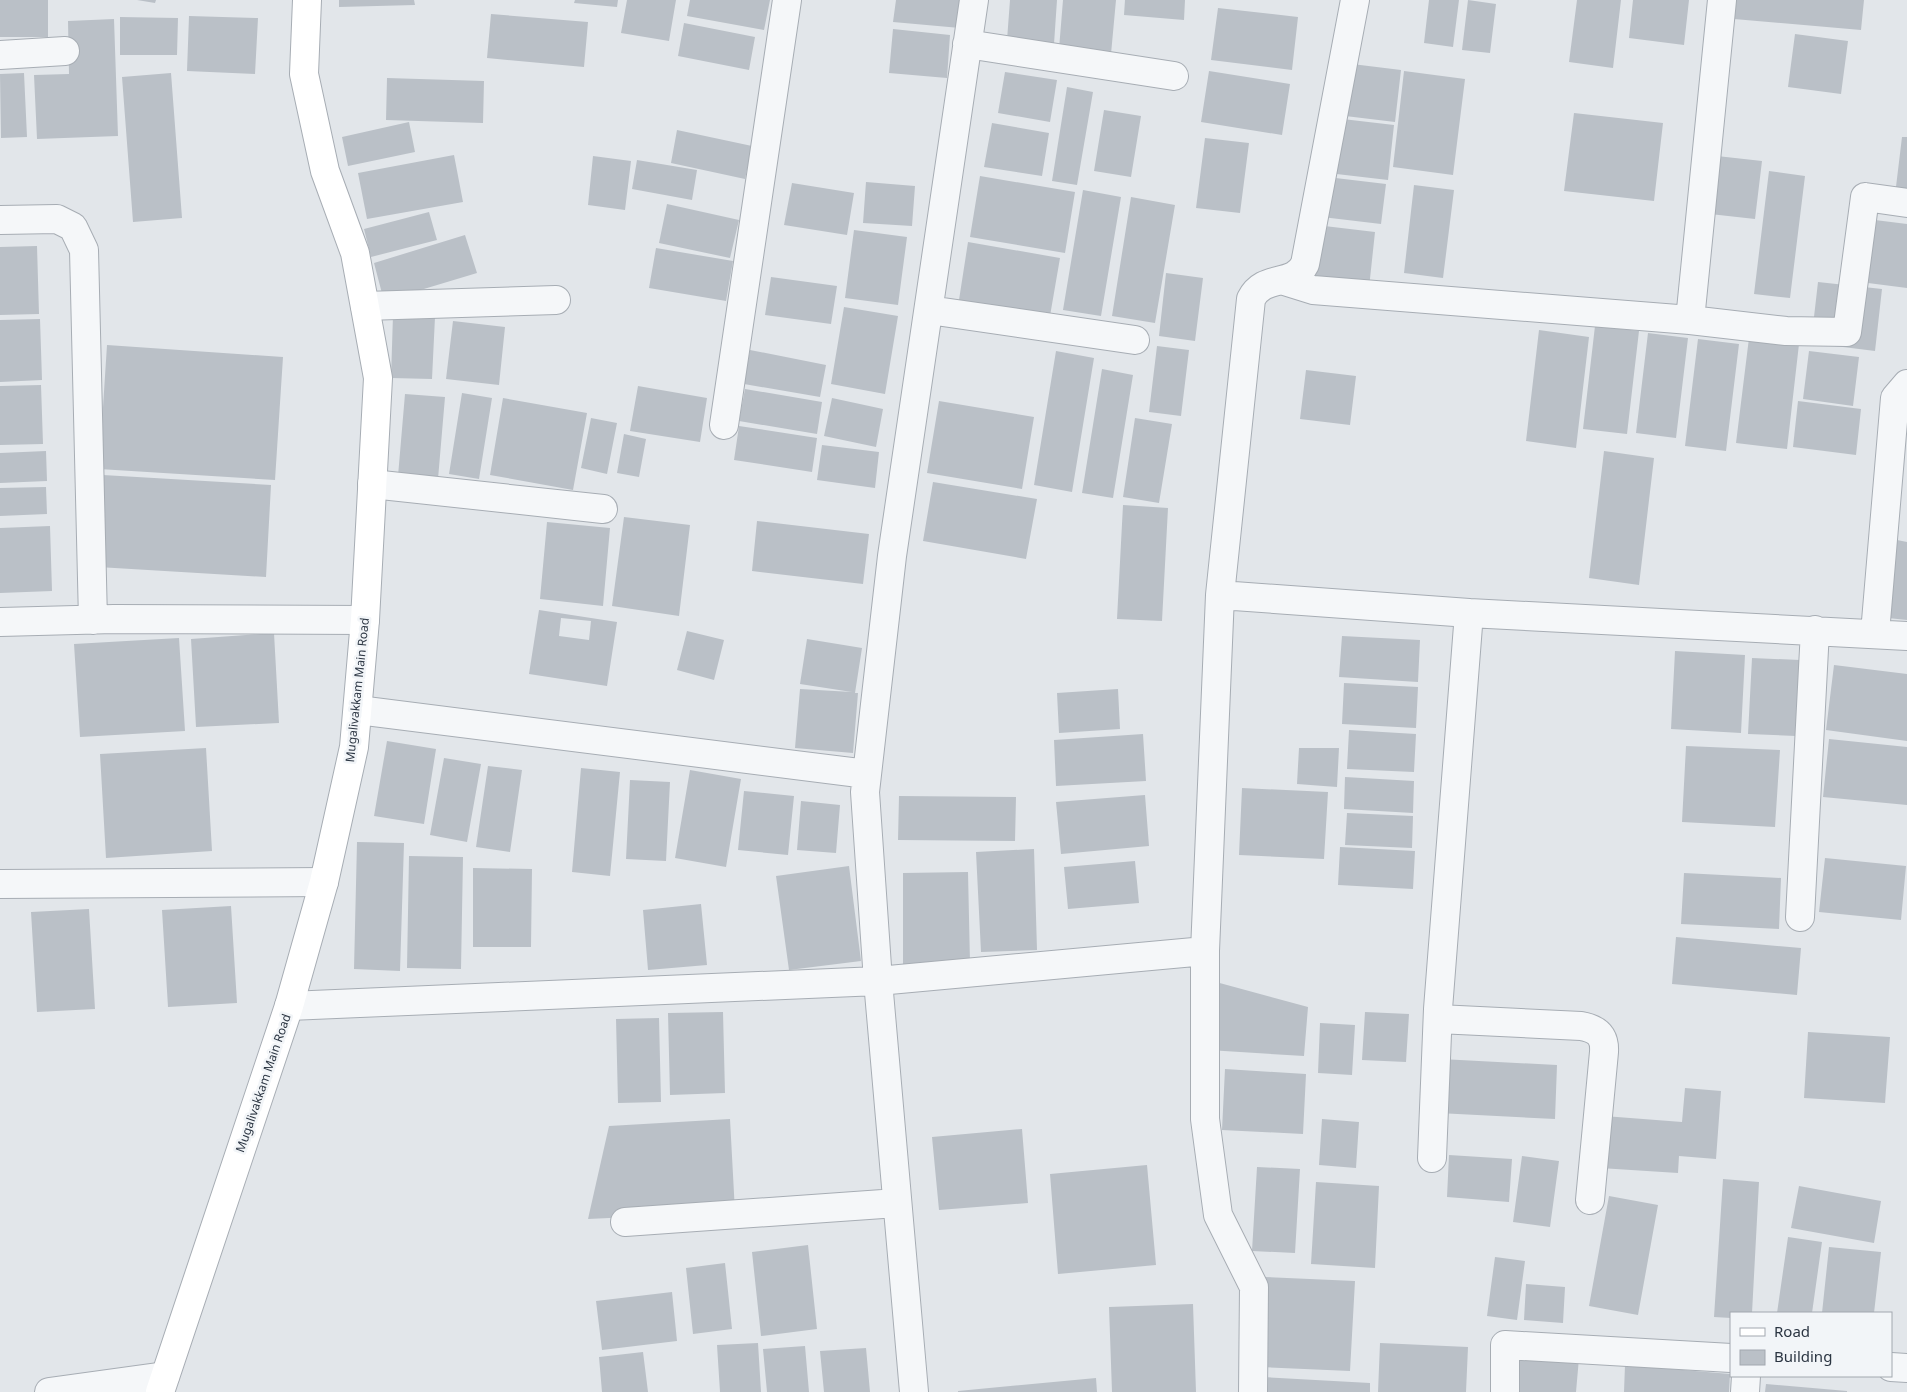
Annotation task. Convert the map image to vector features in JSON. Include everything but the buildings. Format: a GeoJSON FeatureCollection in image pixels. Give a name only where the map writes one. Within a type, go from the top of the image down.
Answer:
{"type":"FeatureCollection","features":[{"type":"Feature","properties":{"kind":"street","name":"Mugalivakkam Main Road"},"geometry":{"type":"LineString","coordinates":[[162,1384],[289,1006],[324,882],[354,748],[358,710],[365,620],[378,378],[355,253],[325,171],[304,74],[307,0]]}},
{"type":"Feature","properties":{"kind":"street"},"geometry":{"type":"LineString","coordinates":[[724,425],[787,0]]}},
{"type":"Feature","properties":{"kind":"street"},"geometry":{"type":"LineString","coordinates":[[914,1392],[878,982],[865,792],[892,556],[974,0]]}},
{"type":"Feature","properties":{"kind":"street"},"geometry":{"type":"LineString","coordinates":[[1252,1392],[1254,1287],[1218,1215],[1205,1119],[1205,951],[1220,595],[1251,299],[1263,285],[1301,272],[1305,264],[1355,0]]}},
{"type":"Feature","properties":{"kind":"street"},"geometry":{"type":"LineString","coordinates":[[1690,320],[1722,0]]}},
{"type":"Feature","properties":{"kind":"street"},"geometry":{"type":"LineString","coordinates":[[967,44],[1174,76]]}},
{"type":"Feature","properties":{"kind":"street"},"geometry":{"type":"LineString","coordinates":[[0,55],[65,51]]}},
{"type":"Feature","properties":{"kind":"street"},"geometry":{"type":"LineString","coordinates":[[1281,280],[1314,290],[1690,320],[1786,331],[1848,332],[1865,197],[1907,203]]}},
{"type":"Feature","properties":{"kind":"street"},"geometry":{"type":"LineString","coordinates":[[0,220],[57,219],[73,227],[84,250],[94,620]]}},
{"type":"Feature","properties":{"kind":"street"},"geometry":{"type":"LineString","coordinates":[[365,306],[556,300]]}},
{"type":"Feature","properties":{"kind":"street"},"geometry":{"type":"LineString","coordinates":[[929,310],[1135,340]]}},
{"type":"Feature","properties":{"kind":"street"},"geometry":{"type":"LineString","coordinates":[[1875,633],[1895,398],[1907,384]]}},
{"type":"Feature","properties":{"kind":"street"},"geometry":{"type":"LineString","coordinates":[[372,484],[603,509]]}},
{"type":"Feature","properties":{"kind":"street"},"geometry":{"type":"LineString","coordinates":[[1220,595],[1468,613],[1907,636]]}},
{"type":"Feature","properties":{"kind":"street"},"geometry":{"type":"LineString","coordinates":[[1432,1158],[1438,1019],[1468,613]]}},
{"type":"Feature","properties":{"kind":"street"},"geometry":{"type":"LineString","coordinates":[[0,622],[365,620]]}},
{"type":"Feature","properties":{"kind":"street"},"geometry":{"type":"LineString","coordinates":[[1800,917],[1815,630]]}},
{"type":"Feature","properties":{"kind":"street"},"geometry":{"type":"LineString","coordinates":[[358,710],[867,774]]}},
{"type":"Feature","properties":{"kind":"street"},"geometry":{"type":"LineString","coordinates":[[0,884],[324,882]]}},
{"type":"Feature","properties":{"kind":"street"},"geometry":{"type":"LineString","coordinates":[[289,1006],[878,982],[1205,951]]}},
{"type":"Feature","properties":{"kind":"street"},"geometry":{"type":"LineString","coordinates":[[1438,1019],[1581,1026],[1591,1028],[1600,1034],[1604,1042],[1604,1052],[1590,1200]]}},
{"type":"Feature","properties":{"kind":"street"},"geometry":{"type":"LineString","coordinates":[[625,1222],[897,1203]]}},
{"type":"Feature","properties":{"kind":"street"},"geometry":{"type":"LineString","coordinates":[[1505,1392],[1505,1345],[1730,1358]]}},
{"type":"Feature","properties":{"kind":"street"},"geometry":{"type":"LineString","coordinates":[[1892,1367],[1907,1368],[1907,1357]]}},
{"type":"Feature","properties":{"kind":"street"},"geometry":{"type":"LineString","coordinates":[[1745,1392],[1746,1377]]}},
{"type":"Feature","properties":{"kind":"street"},"geometry":{"type":"LineString","coordinates":[[49,1392],[162,1384]]}}]}
